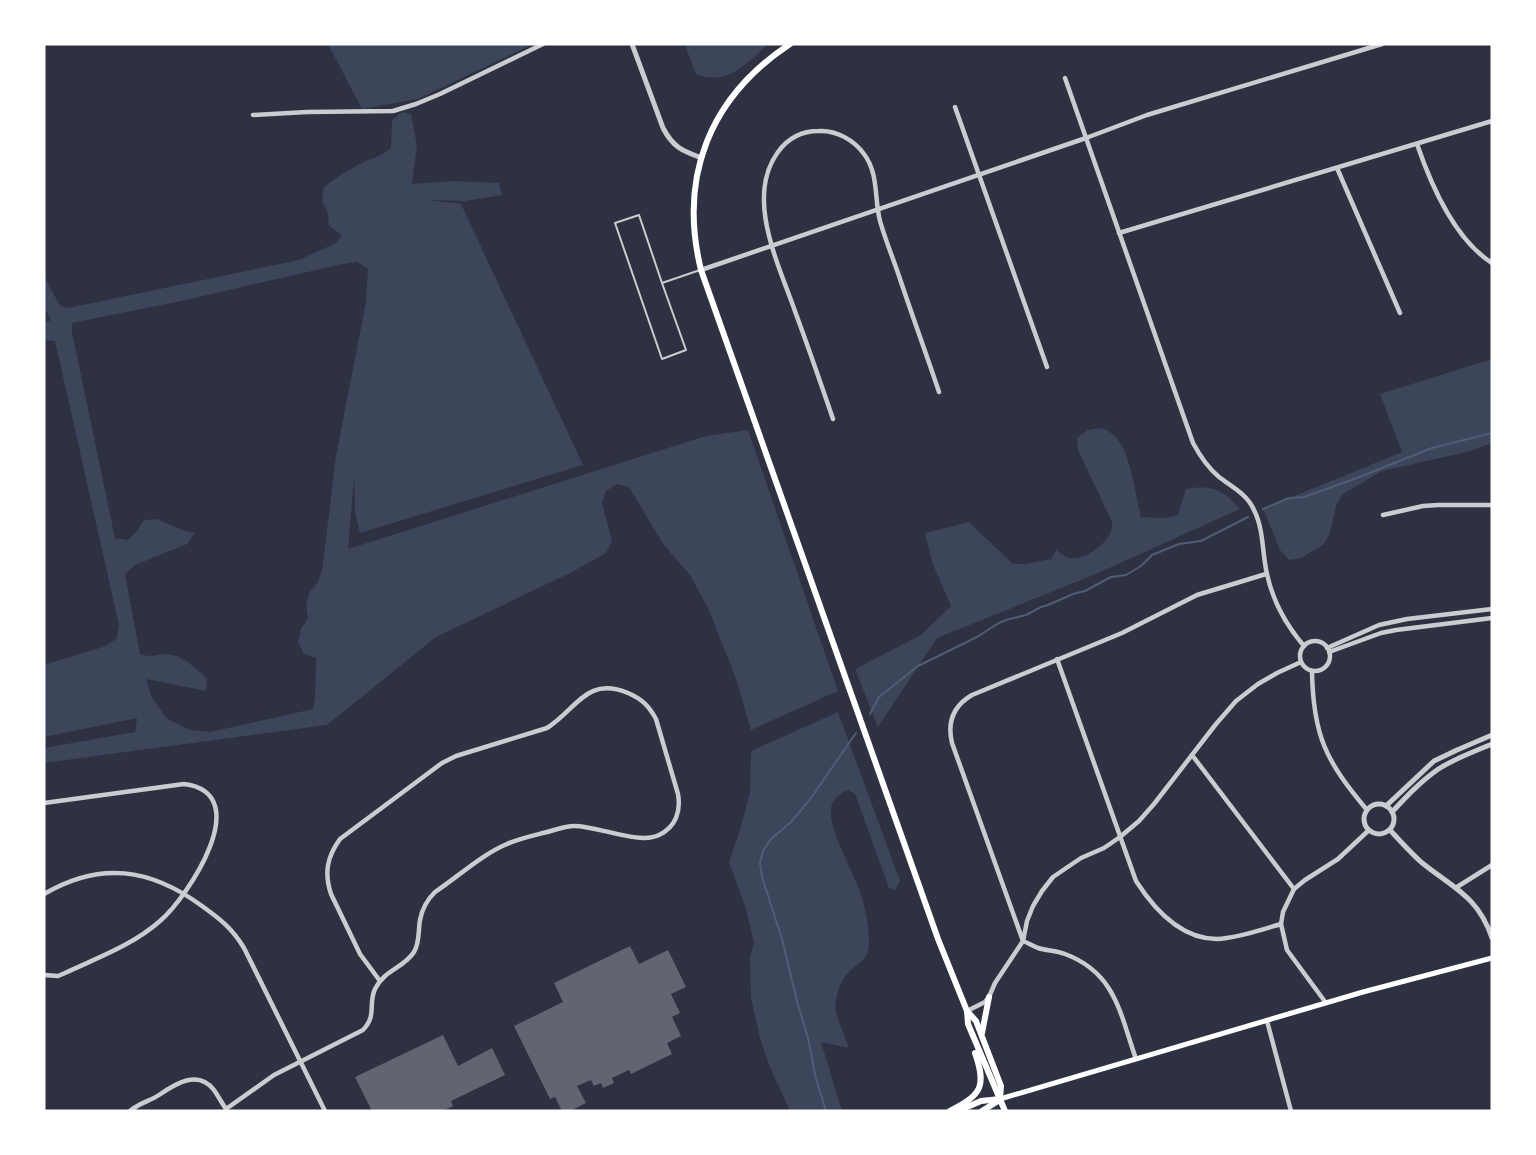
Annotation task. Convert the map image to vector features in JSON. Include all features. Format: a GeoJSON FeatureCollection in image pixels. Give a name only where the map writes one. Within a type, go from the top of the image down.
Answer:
{"type":"FeatureCollection","features":[{"type":"Feature","properties":{"kind":"main road"},"geometry":{"type":"LineString","coordinates":[[790,44],[750,76],[734,93],[709,136],[696,175],[693,202],[696,248],[701,270],[938,940],[967,1011],[968,1024],[1005,1111]]}},
{"type":"Feature","properties":{"kind":"main road"},"geometry":{"type":"LineString","coordinates":[[957,1111],[981,1101],[1000,1100],[1326,1003],[1492,958]]}},
{"type":"Feature","properties":{"kind":"main road"},"geometry":{"type":"LineString","coordinates":[[981,1034],[989,997]]}},
{"type":"Feature","properties":{"kind":"main road"},"geometry":{"type":"LineString","coordinates":[[967,1011],[976,1021],[1001,1086],[1000,1100]]}},
{"type":"Feature","properties":{"kind":"main road"},"geometry":{"type":"LineString","coordinates":[[950,1111],[973,1097],[981,1084],[981,1071],[974,1051],[976,1045]]}},
{"type":"Feature","properties":{"kind":"main road"},"geometry":{"type":"LineString","coordinates":[[982,1111],[1000,1100]]}},
{"type":"Feature","properties":{"kind":"street"},"geometry":{"type":"LineString","coordinates":[[253,115],[393,111],[440,94],[543,44]]}},
{"type":"Feature","properties":{"kind":"street"},"geometry":{"type":"LineString","coordinates":[[632,44],[668,139],[676,147],[702,158]]}},
{"type":"Feature","properties":{"kind":"street"},"geometry":{"type":"LineString","coordinates":[[701,270],[1147,115],[1382,44]]}},
{"type":"Feature","properties":{"kind":"street"},"geometry":{"type":"LineString","coordinates":[[1065,78],[1193,443],[1208,467],[1237,489],[1254,509],[1264,550],[1266,574],[1275,601],[1281,615],[1304,646]]}},
{"type":"Feature","properties":{"kind":"street"},"geometry":{"type":"LineString","coordinates":[[955,107],[1047,367]]}},
{"type":"Feature","properties":{"kind":"street"},"geometry":{"type":"LineString","coordinates":[[1119,233],[1492,121]]}},
{"type":"Feature","properties":{"kind":"street"},"geometry":{"type":"LineString","coordinates":[[833,419],[764,216],[764,187],[773,159],[780,148],[800,133],[824,130],[849,139],[858,146],[871,166],[879,220],[939,392]]}},
{"type":"Feature","properties":{"kind":"street"},"geometry":{"type":"LineString","coordinates":[[1417,144],[1426,171],[1445,209],[1468,241],[1492,263]]}},
{"type":"Feature","properties":{"kind":"street"},"geometry":{"type":"LineString","coordinates":[[1336,168],[1400,313]]}},
{"type":"Feature","properties":{"kind":"street"},"geometry":{"type":"LineString","coordinates":[[1383,515],[1431,505],[1492,505]]}},
{"type":"Feature","properties":{"kind":"street"},"geometry":{"type":"LineString","coordinates":[[1136,1059],[1117,1001],[1103,980],[1083,962],[1023,941],[952,743],[950,724],[963,700],[1122,633],[1197,595],[1266,574]]}},
{"type":"Feature","properties":{"kind":"street"},"geometry":{"type":"LineString","coordinates":[[1328,650],[1386,624],[1492,609]]}},
{"type":"Feature","properties":{"kind":"street"},"geometry":{"type":"LineString","coordinates":[[1328,650],[1396,630],[1492,618]]}},
{"type":"Feature","properties":{"kind":"street"},"geometry":{"type":"LineString","coordinates":[[1309,642],[1322,643],[1328,650],[1329,662],[1322,669],[1312,671],[1301,662],[1301,651],[1309,642]]}},
{"type":"Feature","properties":{"kind":"street"},"geometry":{"type":"LineString","coordinates":[[1057,659],[1136,881],[1145,895],[1179,928],[1192,934],[1218,939],[1281,924]]}},
{"type":"Feature","properties":{"kind":"street"},"geometry":{"type":"LineString","coordinates":[[967,1011],[989,997],[1023,941],[1033,906],[1054,877],[1081,858],[1104,848],[1139,821],[1236,701],[1258,684],[1301,662]]}},
{"type":"Feature","properties":{"kind":"street"},"geometry":{"type":"LineString","coordinates":[[1312,671],[1316,722],[1321,740],[1338,773],[1367,810]]}},
{"type":"Feature","properties":{"kind":"street"},"geometry":{"type":"LineString","coordinates":[[130,1111],[176,1083],[191,1080],[207,1083],[213,1088],[227,1110],[274,1075],[363,1030],[372,1018],[373,995],[380,981],[408,960],[416,949],[420,920],[428,900],[435,892],[493,851],[515,840],[568,827],[583,827],[643,838],[656,836],[671,827],[678,813],[678,794],[656,719],[650,708],[637,697],[602,687],[588,693],[547,728],[456,756],[442,763],[341,839],[330,854],[327,864],[328,885],[360,954],[380,981]]}},
{"type":"Feature","properties":{"kind":"street"},"geometry":{"type":"LineString","coordinates":[[1386,806],[1434,761],[1492,735]]}},
{"type":"Feature","properties":{"kind":"street"},"geometry":{"type":"LineString","coordinates":[[1392,812],[1415,787],[1439,769],[1492,744]]}},
{"type":"Feature","properties":{"kind":"street"},"geometry":{"type":"LineString","coordinates":[[1192,755],[1294,889]]}},
{"type":"Feature","properties":{"kind":"street"},"geometry":{"type":"LineString","coordinates":[[44,803],[194,785],[215,803],[218,817],[206,853],[185,894],[161,920],[136,939],[65,973],[44,975]]}},
{"type":"Feature","properties":{"kind":"street"},"geometry":{"type":"LineString","coordinates":[[1380,804],[1386,806],[1394,818],[1390,830],[1379,834],[1368,830],[1364,820],[1367,810],[1380,804]]}},
{"type":"Feature","properties":{"kind":"street"},"geometry":{"type":"LineString","coordinates":[[1326,1003],[1287,950],[1281,924],[1283,912],[1294,889],[1338,859],[1368,830]]}},
{"type":"Feature","properties":{"kind":"street"},"geometry":{"type":"LineString","coordinates":[[1390,830],[1419,860],[1457,887],[1477,907],[1492,938]]}},
{"type":"Feature","properties":{"kind":"street"},"geometry":{"type":"LineString","coordinates":[[1457,887],[1492,865]]}},
{"type":"Feature","properties":{"kind":"street"},"geometry":{"type":"LineString","coordinates":[[44,894],[77,878],[116,873],[139,875],[185,894],[220,919],[236,935],[244,948],[325,1111]]}},
{"type":"Feature","properties":{"kind":"street"},"geometry":{"type":"LineString","coordinates":[[1267,1021],[1291,1111]]}},
{"type":"Feature","properties":{"kind":"lane"},"geometry":{"type":"LineString","coordinates":[[639,215],[662,283],[686,350],[662,359],[615,223],[639,215]]}},
{"type":"Feature","properties":{"kind":"lane"},"geometry":{"type":"LineString","coordinates":[[662,283],[701,270]]}},
{"type":"Feature","properties":{"kind":"shaded area"},"geometry":{"type":"Polygon","coordinates":[[[328,44],[533,44],[418,99],[362,109],[328,44]]]}},
{"type":"Feature","properties":{"kind":"shaded area"},"geometry":{"type":"Polygon","coordinates":[[[686,44],[768,44],[744,66],[717,78],[696,74],[686,44]]]}},
{"type":"Feature","properties":{"kind":"shaded area"},"geometry":{"type":"Polygon","coordinates":[[[402,112],[411,114],[417,146],[412,184],[453,181],[499,183],[502,195],[465,201],[428,200],[461,204],[583,465],[360,533],[355,513],[354,478],[348,549],[706,436],[748,430],[838,691],[751,730],[736,679],[709,610],[690,575],[663,544],[629,487],[617,484],[606,491],[602,503],[612,541],[606,553],[436,637],[327,725],[44,763],[44,748],[135,732],[137,718],[44,737],[44,665],[106,646],[117,638],[119,625],[55,341],[44,340],[44,323],[51,320],[44,307],[44,276],[60,306],[68,308],[299,260],[336,243],[342,235],[329,226],[328,213],[322,201],[323,188],[349,170],[391,148],[392,120],[402,112]],[[357,262],[343,264],[72,323],[115,538],[128,540],[144,520],[157,519],[195,533],[187,544],[135,565],[125,574],[140,654],[169,654],[178,657],[207,678],[206,691],[146,679],[152,698],[167,719],[191,730],[210,732],[313,709],[316,658],[304,654],[298,642],[301,629],[308,618],[306,605],[309,593],[322,571],[336,456],[366,302],[368,269],[357,262]]]}},
{"type":"Feature","properties":{"kind":"shaded area"},"geometry":{"type":"Polygon","coordinates":[[[1492,359],[1492,443],[1467,452],[1382,471],[1343,494],[1336,506],[1330,533],[1324,544],[1301,558],[1289,560],[1280,550],[1263,509],[1402,452],[1380,394],[1492,359]]]}},
{"type":"Feature","properties":{"kind":"shaded area"},"geometry":{"type":"Polygon","coordinates":[[[1101,428],[1118,439],[1128,459],[1141,517],[1166,518],[1178,515],[1186,489],[1196,488],[1217,490],[1240,509],[1096,574],[937,638],[878,727],[855,669],[921,635],[951,606],[932,562],[925,533],[969,522],[1013,564],[1051,559],[1056,550],[1072,558],[1091,552],[1103,544],[1111,531],[1112,522],[1078,450],[1077,438],[1088,430],[1101,428]]]}},
{"type":"Feature","properties":{"kind":"shaded area"},"geometry":{"type":"Polygon","coordinates":[[[838,712],[900,881],[895,890],[889,888],[855,794],[848,790],[842,793],[833,802],[831,818],[861,895],[869,940],[865,958],[846,976],[837,996],[836,1012],[849,1048],[821,1042],[842,1111],[790,1111],[760,1038],[751,998],[750,957],[754,943],[746,909],[729,862],[750,792],[751,751],[838,712]]]}},
{"type":"Feature","properties":{"kind":"building"},"geometry":{"type":"Polygon","coordinates":[[[630,946],[639,964],[668,950],[686,987],[671,994],[680,1013],[672,1017],[681,1036],[667,1043],[672,1054],[631,1074],[629,1070],[612,1078],[614,1083],[603,1088],[601,1083],[594,1086],[591,1080],[577,1086],[586,1103],[570,1111],[562,1111],[555,1097],[550,1099],[514,1026],[563,1002],[554,983],[630,946]]]}},
{"type":"Feature","properties":{"kind":"building"},"geometry":{"type":"Polygon","coordinates":[[[443,1035],[458,1066],[492,1048],[505,1075],[451,1101],[453,1106],[443,1111],[372,1111],[355,1077],[443,1035]]]}},
{"type":"Feature","properties":{"kind":"waterway"},"geometry":{"type":"LineString","coordinates":[[1263,509],[1289,498],[1304,497],[1357,478],[1432,448],[1492,433]]}},
{"type":"Feature","properties":{"kind":"waterway"},"geometry":{"type":"LineString","coordinates":[[870,714],[879,697],[918,666],[997,624],[1085,591],[1111,577],[1126,575],[1152,555],[1179,544],[1201,541],[1248,517]]}},
{"type":"Feature","properties":{"kind":"waterway"},"geometry":{"type":"LineString","coordinates":[[826,1111],[760,863],[763,851],[771,839],[791,822],[811,798],[856,733]]}}]}
